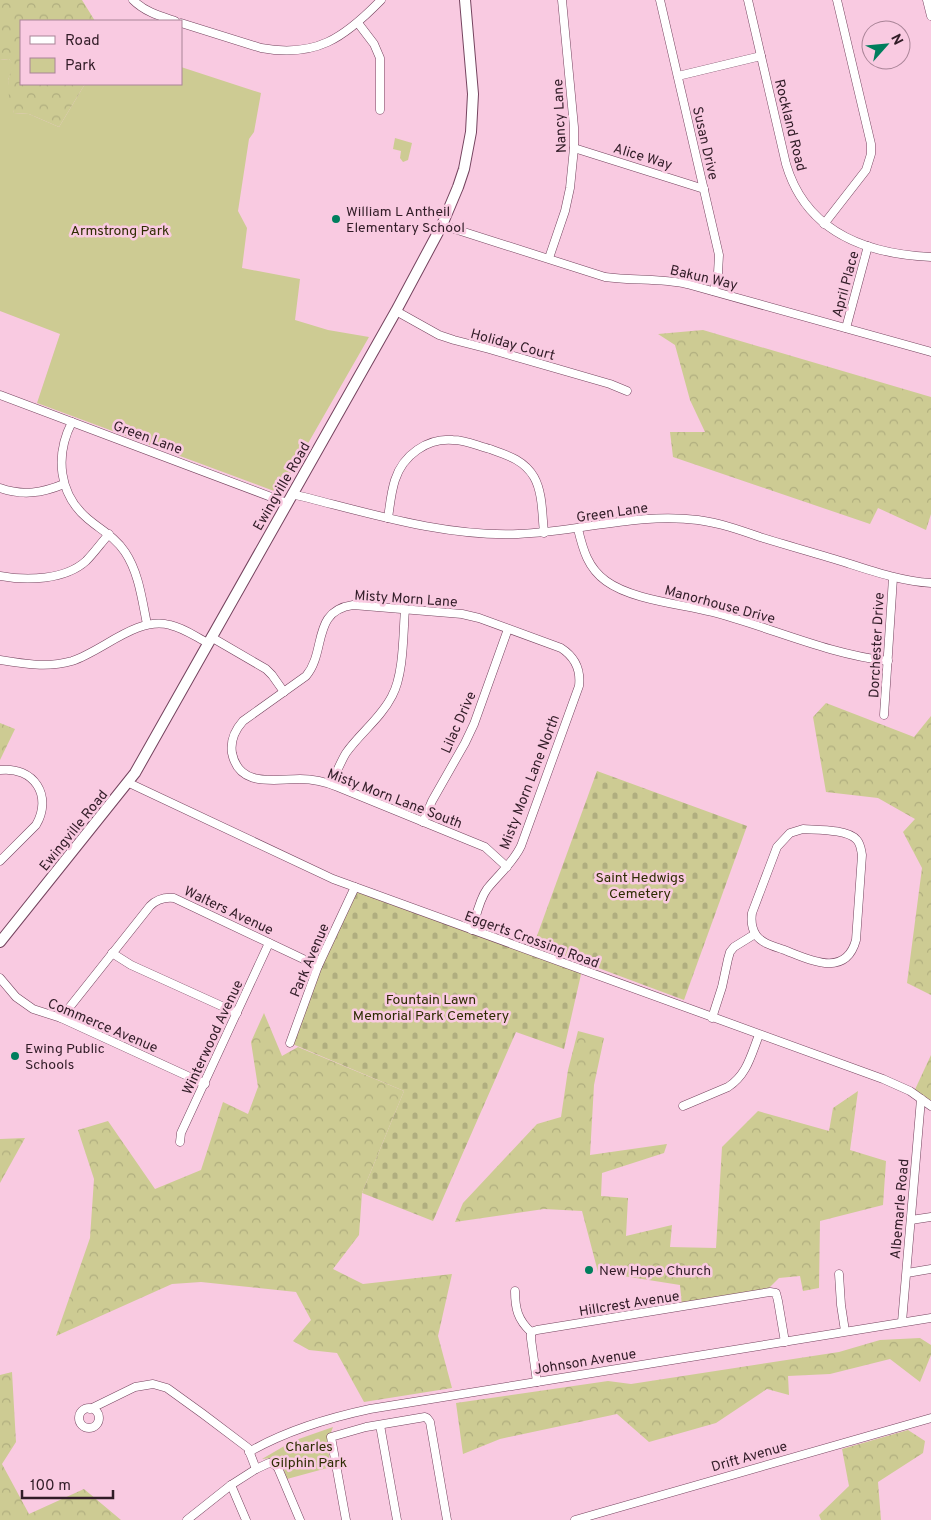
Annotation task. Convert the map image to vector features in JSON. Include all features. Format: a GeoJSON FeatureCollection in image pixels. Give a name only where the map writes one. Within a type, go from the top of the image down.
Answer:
{"type":"FeatureCollection","features":[{"type":"Feature","properties":{"kind":"main road","name":"Ewingville Road"},"geometry":{"type":"LineString","coordinates":[[0,942],[129,783],[396,311],[442,225],[464,169],[471,132],[473,94],[465,0]]}},
{"type":"Feature","properties":{"kind":"street"},"geometry":{"type":"LineString","coordinates":[[133,0],[152,14],[172,20]]}},
{"type":"Feature","properties":{"kind":"street"},"geometry":{"type":"LineString","coordinates":[[182,23],[261,48],[286,51],[322,45],[346,33],[381,0]]}},
{"type":"Feature","properties":{"kind":"street","name":"Nancy Lane"},"geometry":{"type":"LineString","coordinates":[[549,258],[565,211],[570,188],[574,148],[574,127],[562,0]]}},
{"type":"Feature","properties":{"kind":"street","name":"Susan Drive"},"geometry":{"type":"LineString","coordinates":[[660,0],[719,255],[714,291]]}},
{"type":"Feature","properties":{"kind":"street","name":"Rockland Road"},"geometry":{"type":"LineString","coordinates":[[748,0],[789,175],[794,187],[807,206],[824,224],[843,236],[868,246],[903,254],[931,257]]}},
{"type":"Feature","properties":{"kind":"street"},"geometry":{"type":"LineString","coordinates":[[824,224],[863,175],[871,154],[871,144],[837,0]]}},
{"type":"Feature","properties":{"kind":"street"},"geometry":{"type":"LineString","coordinates":[[927,0],[930,12]]}},
{"type":"Feature","properties":{"kind":"street"},"geometry":{"type":"LineString","coordinates":[[358,23],[374,44],[380,58],[380,110]]}},
{"type":"Feature","properties":{"kind":"street"},"geometry":{"type":"LineString","coordinates":[[678,76],[761,56]]}},
{"type":"Feature","properties":{"kind":"street","name":"Alice Way"},"geometry":{"type":"LineString","coordinates":[[574,148],[704,188]]}},
{"type":"Feature","properties":{"kind":"street","name":"Bakun Way"},"geometry":{"type":"LineString","coordinates":[[442,225],[605,277],[674,281],[931,352]]}},
{"type":"Feature","properties":{"kind":"street","name":"April Place"},"geometry":{"type":"LineString","coordinates":[[846,328],[868,246]]}},
{"type":"Feature","properties":{"kind":"street","name":"Holiday Court"},"geometry":{"type":"LineString","coordinates":[[396,311],[439,335],[610,384],[627,391]]}},
{"type":"Feature","properties":{"kind":"street","name":"Green Lane"},"geometry":{"type":"LineString","coordinates":[[0,395],[290,498],[388,518],[469,532],[516,534],[544,533],[645,519],[699,520],[735,528],[893,578],[931,583]]}},
{"type":"Feature","properties":{"kind":"street"},"geometry":{"type":"LineString","coordinates":[[72,422],[62,450],[61,466],[64,484],[79,511],[109,534],[124,551],[135,572],[147,624]]}},
{"type":"Feature","properties":{"kind":"street"},"geometry":{"type":"LineString","coordinates":[[388,518],[395,478],[403,463],[426,445],[443,440],[463,441],[508,455],[528,469],[537,483],[544,533]]}},
{"type":"Feature","properties":{"kind":"street"},"geometry":{"type":"LineString","coordinates":[[0,488],[20,493],[31,493],[42,492],[64,484]]}},
{"type":"Feature","properties":{"kind":"street","name":"Manorhouse Drive"},"geometry":{"type":"LineString","coordinates":[[578,529],[590,564],[600,576],[614,586],[646,597],[734,618],[850,655],[888,661]]}},
{"type":"Feature","properties":{"kind":"street"},"geometry":{"type":"LineString","coordinates":[[0,576],[30,579],[71,570],[87,560],[109,534]]}},
{"type":"Feature","properties":{"kind":"street","name":"Dorchester Drive"},"geometry":{"type":"LineString","coordinates":[[884,715],[893,578]]}},
{"type":"Feature","properties":{"kind":"street","name":"Misty Morn Lane"},"geometry":{"type":"LineString","coordinates":[[232,739],[243,721],[311,671],[324,624],[340,608],[353,605],[462,614],[561,648],[576,663]]}},
{"type":"Feature","properties":{"kind":"street"},"geometry":{"type":"LineString","coordinates":[[331,784],[341,761],[393,695],[400,674],[405,608]]}},
{"type":"Feature","properties":{"kind":"street"},"geometry":{"type":"LineString","coordinates":[[0,660],[38,665],[63,663],[85,656],[140,626],[160,623],[169,624],[210,640],[266,669],[284,692]]}},
{"type":"Feature","properties":{"kind":"street","name":"Lilac Drive"},"geometry":{"type":"LineString","coordinates":[[423,822],[432,801],[474,724],[508,629]]}},
{"type":"Feature","properties":{"kind":"street","name":"Misty Morn Lane North"},"geometry":{"type":"LineString","coordinates":[[472,930],[487,889],[517,854],[521,846],[578,686],[576,663]]}},
{"type":"Feature","properties":{"kind":"street","name":"Misty Morn Lane South"},"geometry":{"type":"LineString","coordinates":[[232,739],[232,753],[235,760],[242,771],[248,776],[263,780],[301,779],[331,784],[485,847],[506,867]]}},
{"type":"Feature","properties":{"kind":"street"},"geometry":{"type":"LineString","coordinates":[[0,770],[14,770],[28,775],[41,792],[43,806],[40,819],[36,825],[0,861]]}},
{"type":"Feature","properties":{"kind":"street","name":"Eggerts Crossing Road"},"geometry":{"type":"LineString","coordinates":[[129,783],[308,868],[355,887],[897,1085],[931,1106]]}},
{"type":"Feature","properties":{"kind":"street"},"geometry":{"type":"LineString","coordinates":[[803,829],[849,834],[856,839],[861,848],[862,855],[856,940],[854,947],[846,956],[831,964],[816,962],[767,943],[755,934],[752,924],[752,913],[777,847],[790,833],[803,829]]}},
{"type":"Feature","properties":{"kind":"street","name":"Park Avenue"},"geometry":{"type":"LineString","coordinates":[[290,1043],[318,966],[355,887]]}},
{"type":"Feature","properties":{"kind":"street","name":"Walters Avenue"},"geometry":{"type":"LineString","coordinates":[[61,1018],[153,903],[158,900],[174,898],[318,966]]}},
{"type":"Feature","properties":{"kind":"street"},"geometry":{"type":"LineString","coordinates":[[712,1018],[722,988],[730,952],[734,947],[755,934]]}},
{"type":"Feature","properties":{"kind":"street","name":"Winterwood Avenue"},"geometry":{"type":"LineString","coordinates":[[180,1142],[181,1133],[269,943]]}},
{"type":"Feature","properties":{"kind":"street"},"geometry":{"type":"LineString","coordinates":[[112,953],[131,965],[237,1013]]}},
{"type":"Feature","properties":{"kind":"street","name":"Commerce Avenue"},"geometry":{"type":"LineString","coordinates":[[0,978],[8,989],[24,1004],[43,1013],[61,1018],[205,1084]]}},
{"type":"Feature","properties":{"kind":"street"},"geometry":{"type":"LineString","coordinates":[[683,1106],[734,1083],[745,1070],[759,1035]]}},
{"type":"Feature","properties":{"kind":"street","name":"Albemarle Road"},"geometry":{"type":"LineString","coordinates":[[902,1322],[921,1099]]}},
{"type":"Feature","properties":{"kind":"street"},"geometry":{"type":"LineString","coordinates":[[911,1220],[931,1217]]}},
{"type":"Feature","properties":{"kind":"street"},"geometry":{"type":"LineString","coordinates":[[907,1273],[931,1269]]}},
{"type":"Feature","properties":{"kind":"street"},"geometry":{"type":"LineString","coordinates":[[839,1274],[841,1306],[846,1331]]}},
{"type":"Feature","properties":{"kind":"street"},"geometry":{"type":"LineString","coordinates":[[515,1292],[518,1315],[522,1324],[531,1332],[537,1382]]}},
{"type":"Feature","properties":{"kind":"street","name":"Hillcrest Avenue"},"geometry":{"type":"LineString","coordinates":[[531,1332],[770,1292],[776,1293],[785,1342]]}},
{"type":"Feature","properties":{"kind":"street","name":"Johnson Avenue"},"geometry":{"type":"LineString","coordinates":[[249,1452],[278,1437],[348,1414],[931,1318]]}},
{"type":"Feature","properties":{"kind":"street"},"geometry":{"type":"LineString","coordinates":[[90,1409],[136,1387],[153,1384],[172,1391],[248,1448],[256,1469]]}},
{"type":"Feature","properties":{"kind":"street"},"geometry":{"type":"LineString","coordinates":[[346,1520],[331,1437],[347,1431],[425,1417],[429,1420],[447,1520]]}},
{"type":"Feature","properties":{"kind":"street","name":"Drift Avenue"},"geometry":{"type":"LineString","coordinates":[[575,1520],[931,1418]]}},
{"type":"Feature","properties":{"kind":"street"},"geometry":{"type":"LineString","coordinates":[[380,1425],[397,1520]]}},
{"type":"Feature","properties":{"kind":"street"},"geometry":{"type":"LineString","coordinates":[[186,1520],[231,1485],[269,1463],[274,1464],[278,1468],[300,1520]]}},
{"type":"Feature","properties":{"kind":"street"},"geometry":{"type":"LineString","coordinates":[[231,1485],[246,1520]]}},
{"type":"Feature","properties":{"kind":"green space"},"geometry":{"type":"Polygon","coordinates":[[[0,0],[82,0],[94,20],[20,20],[20,85],[84,85],[59,127],[29,114],[14,113],[9,98],[8,80],[13,65],[9,59],[0,60],[0,0]]]}},
{"type":"Feature","properties":{"kind":"green space","name":"Armstrong Park"},"geometry":{"type":"Polygon","coordinates":[[[9,59],[14,65],[8,80],[14,113],[29,114],[59,127],[84,85],[182,85],[182,67],[261,93],[254,132],[249,139],[238,211],[247,228],[242,268],[300,279],[295,320],[328,330],[369,337],[283,487],[274,491],[37,403],[60,334],[0,311],[0,60],[9,59]]]}},
{"type":"Feature","properties":{"kind":"green space"},"geometry":{"type":"Polygon","coordinates":[[[395,138],[412,143],[408,160],[403,162],[400,158],[401,151],[393,149],[395,138]]]}},
{"type":"Feature","properties":{"kind":"green space"},"geometry":{"type":"Polygon","coordinates":[[[703,330],[931,397],[931,514],[926,530],[878,508],[870,524],[673,457],[670,432],[705,432],[690,400],[675,345],[658,334],[703,330]]]}},
{"type":"Feature","properties":{"kind":"green space"},"geometry":{"type":"Polygon","coordinates":[[[826,703],[914,737],[931,716],[931,995],[907,983],[922,868],[903,832],[915,819],[878,798],[826,792],[813,717],[826,703]]]}},
{"type":"Feature","properties":{"kind":"green space"},"geometry":{"type":"Polygon","coordinates":[[[0,723],[15,729],[0,760],[0,723]]]}},
{"type":"Feature","properties":{"kind":"green space","name":"Saint Hedwigs Cemetery"},"geometry":{"type":"Polygon","coordinates":[[[597,771],[747,826],[684,1000],[534,944],[597,771]]]}},
{"type":"Feature","properties":{"kind":"green space","name":"Fountain Lawn Memorial Park Cemetery"},"geometry":{"type":"Polygon","coordinates":[[[355,887],[582,970],[564,1049],[516,1032],[433,1221],[362,1193],[404,1091],[290,1043],[355,887]]]}},
{"type":"Feature","properties":{"kind":"green space"},"geometry":{"type":"Polygon","coordinates":[[[264,1013],[282,1056],[298,1047],[404,1091],[362,1193],[359,1235],[333,1269],[363,1284],[452,1274],[438,1336],[452,1388],[364,1402],[337,1353],[309,1350],[293,1341],[311,1320],[296,1292],[201,1282],[172,1284],[56,1336],[90,1238],[94,1179],[78,1130],[108,1121],[155,1189],[201,1170],[223,1102],[248,1114],[258,1087],[251,1042],[264,1013]]]}},
{"type":"Feature","properties":{"kind":"green space"},"geometry":{"type":"Polygon","coordinates":[[[578,1031],[604,1038],[594,1085],[590,1155],[667,1144],[664,1153],[602,1173],[601,1196],[628,1198],[626,1236],[672,1225],[670,1247],[716,1248],[722,1147],[758,1111],[829,1131],[833,1108],[858,1091],[850,1150],[886,1161],[883,1205],[820,1221],[819,1288],[803,1291],[800,1276],[779,1278],[761,1296],[682,1307],[680,1285],[598,1272],[582,1211],[544,1209],[455,1222],[463,1203],[537,1124],[561,1117],[568,1070],[578,1031]]]}},
{"type":"Feature","properties":{"kind":"green space"},"geometry":{"type":"Polygon","coordinates":[[[931,1055],[931,1108],[912,1096],[931,1055]]]}},
{"type":"Feature","properties":{"kind":"green space"},"geometry":{"type":"Polygon","coordinates":[[[25,1138],[0,1183],[0,1139],[25,1138]]]}},
{"type":"Feature","properties":{"kind":"green space"},"geometry":{"type":"Polygon","coordinates":[[[920,1338],[931,1345],[931,1355],[920,1382],[890,1359],[830,1374],[788,1376],[789,1395],[767,1389],[716,1423],[649,1442],[617,1414],[500,1439],[463,1454],[456,1403],[608,1381],[631,1384],[839,1352],[880,1340],[920,1338]]]}},
{"type":"Feature","properties":{"kind":"green space"},"geometry":{"type":"Polygon","coordinates":[[[12,1372],[16,1442],[2,1464],[29,1514],[84,1489],[121,1520],[0,1520],[0,1375],[12,1372]]]}},
{"type":"Feature","properties":{"kind":"green space","name":"Charles Gilphin Park"},"geometry":{"type":"Polygon","coordinates":[[[333,1427],[327,1443],[331,1467],[287,1479],[281,1463],[271,1458],[262,1459],[293,1441],[333,1427]]]}},
{"type":"Feature","properties":{"kind":"green space"},"geometry":{"type":"Polygon","coordinates":[[[908,1430],[925,1441],[923,1453],[878,1482],[881,1520],[821,1520],[819,1515],[849,1486],[842,1449],[908,1430]]]}},
{"type":"Feature","properties":{"kind":"place","name":"William L Antheil Elementary School"},"geometry":{"type":"Point","coordinates":[336,219]}},
{"type":"Feature","properties":{"kind":"place","name":"Ewing Public Schools"},"geometry":{"type":"Point","coordinates":[15,1056]}},
{"type":"Feature","properties":{"kind":"place","name":"New Hope Church"},"geometry":{"type":"Point","coordinates":[589,1270]}}]}
